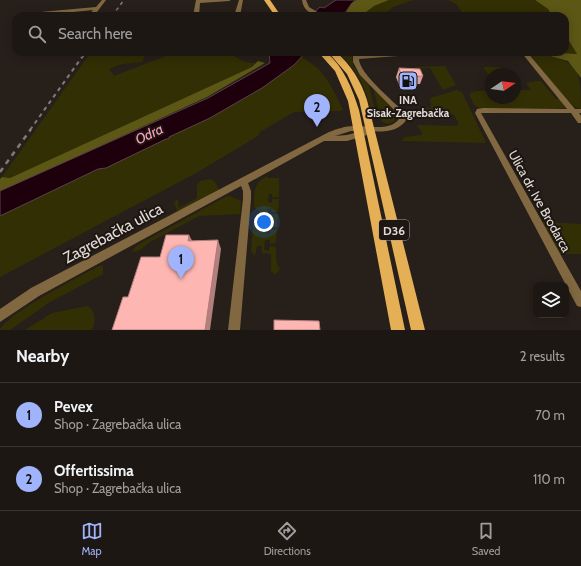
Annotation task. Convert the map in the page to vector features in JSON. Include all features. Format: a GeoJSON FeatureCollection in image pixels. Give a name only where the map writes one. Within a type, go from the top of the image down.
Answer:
{"type":"FeatureCollection","features":[{"type":"Feature","properties":{"kind":"main road"},"geometry":{"type":"LineString","coordinates":[[260,0],[267,12]]}},
{"type":"Feature","properties":{"kind":"main road"},"geometry":{"type":"LineString","coordinates":[[267,0],[275,12]]}},
{"type":"Feature","properties":{"kind":"main road","name":"D36"},"geometry":{"type":"LineString","coordinates":[[326,56],[333,62],[345,81],[351,98],[398,330]]}},
{"type":"Feature","properties":{"kind":"main road","name":"D36"},"geometry":{"type":"LineString","coordinates":[[336,56],[353,76],[360,92],[371,130],[418,330]]}},
{"type":"Feature","properties":{"kind":"street"},"geometry":{"type":"LineString","coordinates":[[94,12],[104,0]]}},
{"type":"Feature","properties":{"kind":"street"},"geometry":{"type":"LineString","coordinates":[[197,12],[198,1],[229,0]]}},
{"type":"Feature","properties":{"kind":"street"},"geometry":{"type":"LineString","coordinates":[[238,12],[241,0]]}},
{"type":"Feature","properties":{"kind":"street"},"geometry":{"type":"LineString","coordinates":[[304,0],[305,6],[313,12]]}},
{"type":"Feature","properties":{"kind":"street"},"geometry":{"type":"LineString","coordinates":[[58,12],[97,8]]}},
{"type":"Feature","properties":{"kind":"street","name":"Zagrebačka ulica"},"geometry":{"type":"LineString","coordinates":[[0,316],[35,292],[324,139],[347,138],[359,132],[387,128],[399,124],[403,119],[402,115],[362,74],[357,65],[356,56]]}},
{"type":"Feature","properties":{"kind":"street"},"geometry":{"type":"LineString","coordinates":[[528,56],[577,111],[581,121]]}},
{"type":"Feature","properties":{"kind":"street","name":"Ulica dr. Ive Brodarca"},"geometry":{"type":"LineString","coordinates":[[577,111],[483,110],[479,112],[479,118],[581,302]]}},
{"type":"Feature","properties":{"kind":"street"},"geometry":{"type":"LineString","coordinates":[[234,330],[247,199],[247,191],[243,181]]}},
{"type":"Feature","properties":{"kind":"shaded area"},"geometry":{"type":"Polygon","coordinates":[[[389,0],[413,0],[393,7],[387,12],[366,12],[374,6],[389,0]]]}},
{"type":"Feature","properties":{"kind":"shaded area"},"geometry":{"type":"Polygon","coordinates":[[[389,0],[374,6],[366,12],[346,12],[353,1],[389,0]]]}},
{"type":"Feature","properties":{"kind":"shaded area"},"geometry":{"type":"Polygon","coordinates":[[[448,0],[535,0],[548,9],[550,12],[462,12],[456,4],[448,0]]]}},
{"type":"Feature","properties":{"kind":"shaded area"},"geometry":{"type":"Polygon","coordinates":[[[535,0],[581,0],[581,78],[568,61],[550,56],[569,56],[569,54],[577,54],[569,41],[569,12],[550,12],[548,9],[535,0]]]}},
{"type":"Feature","properties":{"kind":"shaded area"},"geometry":{"type":"Polygon","coordinates":[[[569,41],[577,54],[569,54],[569,41]]]}},
{"type":"Feature","properties":{"kind":"shaded area"},"geometry":{"type":"Polygon","coordinates":[[[88,56],[144,56],[143,62],[122,64],[109,69],[114,76],[166,56],[234,56],[248,62],[256,63],[252,67],[10,178],[2,177],[88,56]]]}},
{"type":"Feature","properties":{"kind":"shaded area"},"geometry":{"type":"Polygon","coordinates":[[[296,56],[300,56],[307,60],[320,71],[343,109],[341,111],[294,112],[260,132],[258,136],[198,172],[0,277],[0,212],[296,56]]]}},
{"type":"Feature","properties":{"kind":"shaded area"},"geometry":{"type":"Polygon","coordinates":[[[341,56],[352,56],[353,66],[369,85],[377,118],[371,110],[364,87],[358,75],[341,56]]]}},
{"type":"Feature","properties":{"kind":"shaded area"},"geometry":{"type":"Polygon","coordinates":[[[531,56],[551,56],[573,66],[579,79],[581,109],[575,107],[567,100],[531,56]]]}},
{"type":"Feature","properties":{"kind":"shaded area"},"geometry":{"type":"Polygon","coordinates":[[[258,61],[265,63],[207,97],[0,192],[0,179],[2,177],[10,178],[252,67],[258,61]]]}},
{"type":"Feature","properties":{"kind":"shaded area"},"geometry":{"type":"Polygon","coordinates":[[[445,66],[456,85],[443,90],[430,68],[413,69],[416,67],[445,66]]]}},
{"type":"Feature","properties":{"kind":"shaded area"},"geometry":{"type":"Polygon","coordinates":[[[483,67],[502,68],[485,68],[485,70],[483,67]]]}},
{"type":"Feature","properties":{"kind":"shaded area"},"geometry":{"type":"Polygon","coordinates":[[[541,81],[556,99],[560,99],[565,108],[479,108],[474,105],[470,96],[470,93],[485,90],[485,104],[521,104],[521,90],[531,90],[526,83],[541,81]]]}},
{"type":"Feature","properties":{"kind":"shaded area"},"geometry":{"type":"Polygon","coordinates":[[[373,88],[396,113],[395,121],[389,124],[382,122],[373,88]]]}},
{"type":"Feature","properties":{"kind":"shaded area"},"geometry":{"type":"Polygon","coordinates":[[[457,90],[462,92],[486,143],[401,141],[405,137],[422,135],[418,125],[458,126],[457,123],[459,123],[453,114],[429,116],[426,115],[423,108],[431,108],[430,98],[457,90]]]}},
{"type":"Feature","properties":{"kind":"shaded area"},"geometry":{"type":"Polygon","coordinates":[[[267,176],[268,178],[279,178],[279,197],[272,197],[272,194],[269,194],[268,202],[272,203],[272,199],[279,199],[278,212],[271,212],[272,208],[268,209],[267,217],[271,217],[271,214],[278,214],[277,227],[271,227],[271,224],[266,224],[266,233],[270,234],[270,230],[277,230],[276,243],[270,244],[270,240],[265,240],[264,250],[269,251],[270,246],[276,247],[277,261],[280,269],[275,275],[271,271],[271,254],[262,253],[262,246],[257,246],[255,256],[251,251],[253,225],[258,222],[260,212],[254,207],[255,189],[259,182],[267,176]]]}},
{"type":"Feature","properties":{"kind":"shaded area"},"geometry":{"type":"Polygon","coordinates":[[[210,179],[214,181],[220,191],[179,211],[177,210],[174,203],[176,200],[178,200],[179,208],[197,198],[197,185],[200,181],[210,179]]]}},
{"type":"Feature","properties":{"kind":"shaded area"},"geometry":{"type":"Polygon","coordinates":[[[227,196],[241,201],[240,214],[199,216],[150,242],[140,250],[132,252],[134,248],[141,243],[227,196]]]}},
{"type":"Feature","properties":{"kind":"shaded area"},"geometry":{"type":"Polygon","coordinates":[[[542,222],[581,224],[581,254],[559,254],[542,222]]]}},
{"type":"Feature","properties":{"kind":"shaded area"},"geometry":{"type":"Polygon","coordinates":[[[103,265],[103,274],[50,302],[10,330],[0,330],[5,323],[28,306],[103,265]]]}},
{"type":"Feature","properties":{"kind":"shaded area"},"geometry":{"type":"Polygon","coordinates":[[[87,306],[94,313],[92,330],[25,330],[52,313],[87,306]]]}},
{"type":"Feature","properties":{"kind":"water"},"geometry":{"type":"Polygon","coordinates":[[[336,0],[357,0],[353,2],[346,12],[314,12],[320,7],[324,8],[336,0]]]}},
{"type":"Feature","properties":{"kind":"water","name":"Odra"},"geometry":{"type":"Polygon","coordinates":[[[269,56],[302,56],[294,65],[262,88],[210,118],[169,137],[169,139],[166,139],[106,168],[98,169],[0,216],[0,191],[208,98],[270,63],[269,56]]]}},
{"type":"Feature","properties":{"kind":"building"},"geometry":{"type":"Polygon","coordinates":[[[399,68],[420,69],[423,76],[402,77],[399,68]]]}},
{"type":"Feature","properties":{"kind":"building"},"geometry":{"type":"Polygon","coordinates":[[[166,235],[189,235],[188,241],[218,240],[205,330],[112,330],[123,297],[128,297],[141,257],[160,257],[166,235]]]}},
{"type":"Feature","properties":{"kind":"building"},"geometry":{"type":"Polygon","coordinates":[[[274,320],[319,321],[320,330],[274,330],[274,320]]]}},
{"type":"Feature","properties":{"kind":"railway"},"geometry":{"type":"LineString","coordinates":[[115,12],[124,0]]}},
{"type":"Feature","properties":{"kind":"railway"},"geometry":{"type":"LineString","coordinates":[[30,130],[82,57]]}},
{"type":"Feature","properties":{"kind":"railway"},"geometry":{"type":"LineString","coordinates":[[0,172],[31,129]]}},
{"type":"Feature","properties":{"kind":"place","name":"INA Sisak-Zagrebačka"},"geometry":{"type":"Point","coordinates":[408,81]}},
{"type":"Feature","properties":{"kind":"place","name":"Offertissima"},"geometry":{"type":"Point","coordinates":[317,127]}},
{"type":"Feature","properties":{"kind":"place","name":"Pevex"},"geometry":{"type":"Point","coordinates":[181,279]}}]}
